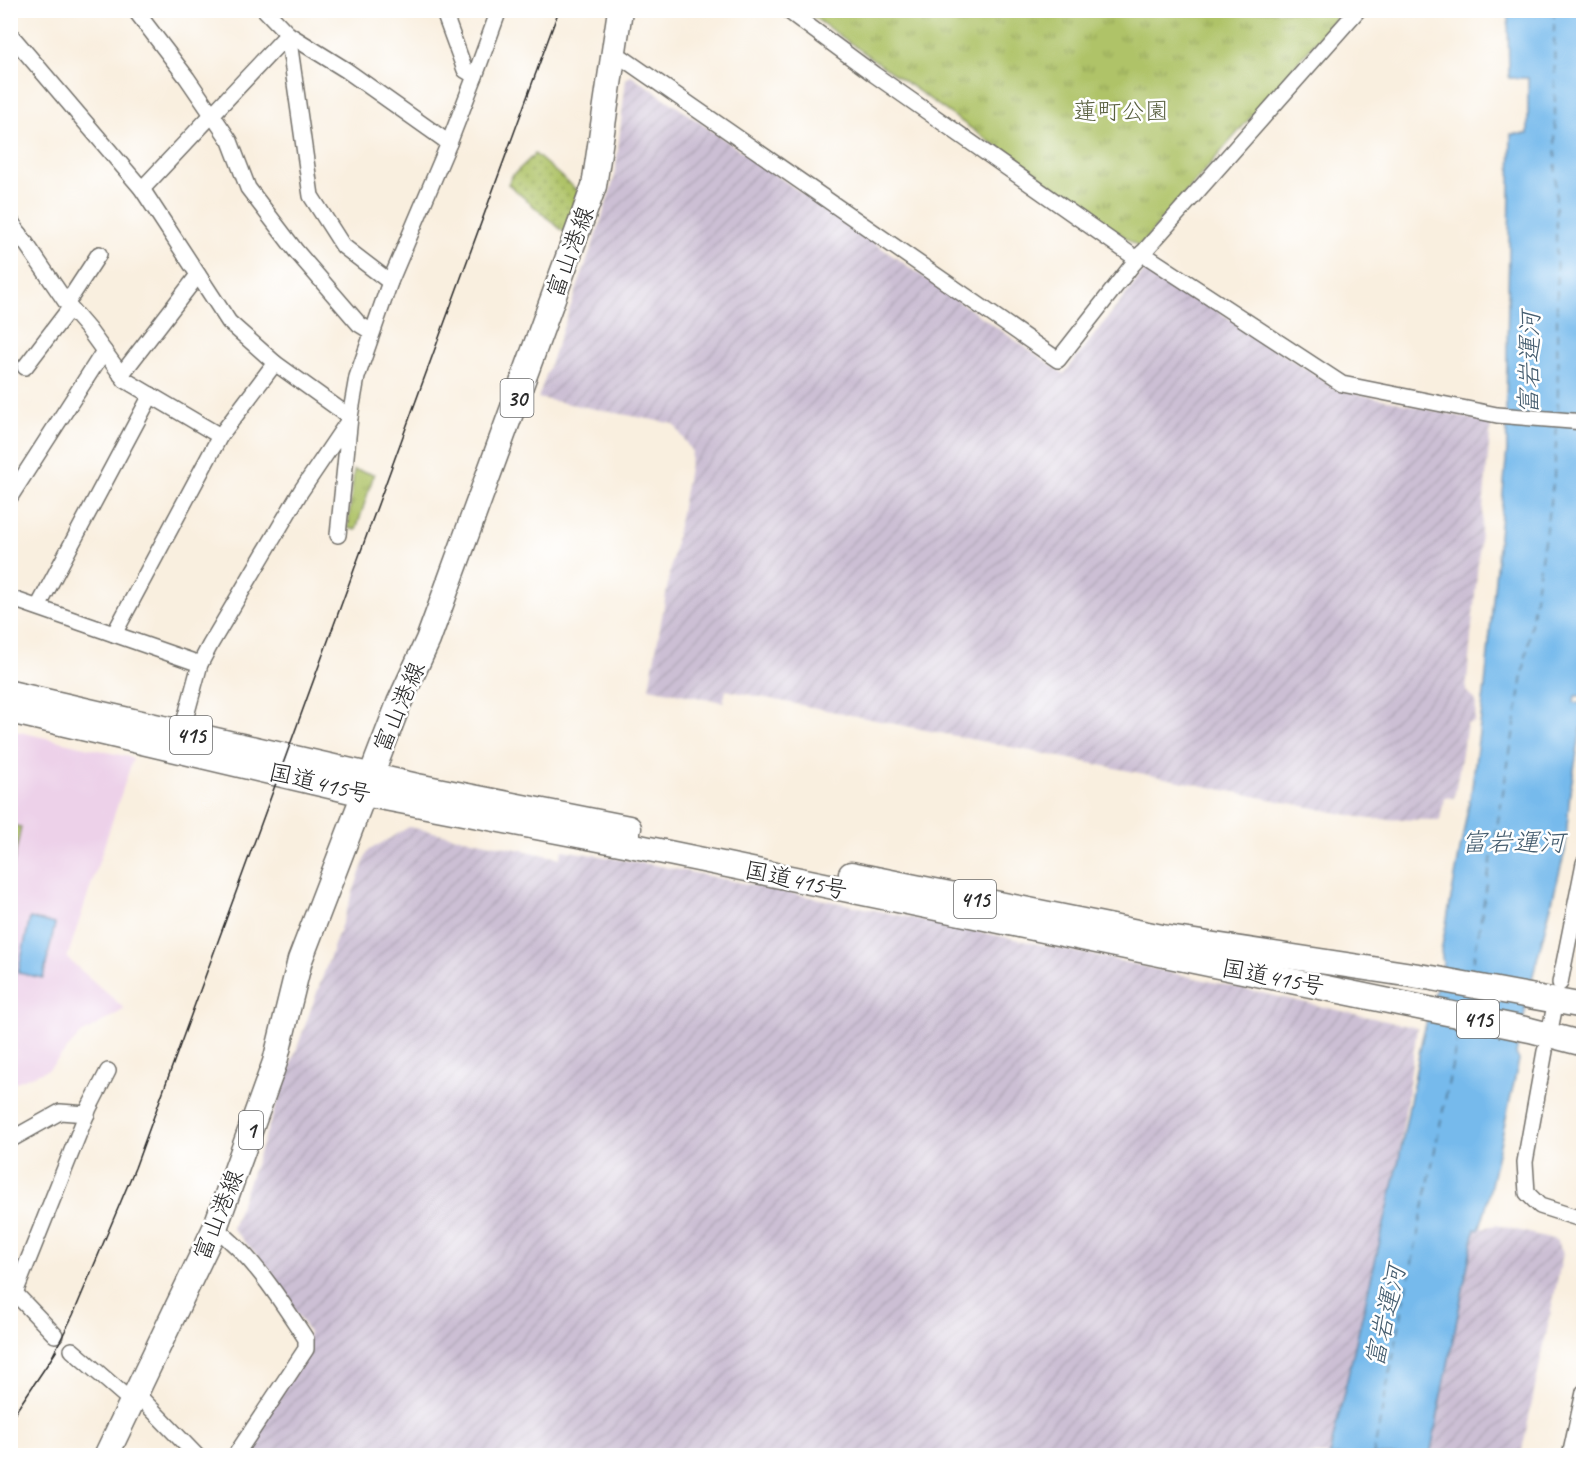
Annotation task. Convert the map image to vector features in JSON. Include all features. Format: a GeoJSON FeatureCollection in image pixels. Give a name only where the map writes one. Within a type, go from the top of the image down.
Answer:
{"type":"FeatureCollection","features":[{"type":"Feature","properties":{"kind":"main road","name":"富山港線"},"geometry":{"type":"LineString","coordinates":[[106,1455],[215,1228],[275,1062],[300,960],[399,703],[428,640],[594,186],[620,10]]}},
{"type":"Feature","properties":{"kind":"main road","name":"国道415号"},"geometry":{"type":"LineString","coordinates":[[10,693],[136,721],[179,741]]}},
{"type":"Feature","properties":{"kind":"main road","name":"国道415号"},"geometry":{"type":"LineString","coordinates":[[10,711],[179,741],[625,844],[1425,1008],[1543,1016],[1584,1006]]}},
{"type":"Feature","properties":{"kind":"main road","name":"国道415号"},"geometry":{"type":"LineString","coordinates":[[368,784],[440,790],[1162,937],[1432,978],[1543,1016],[1584,1044]]}},
{"type":"Feature","properties":{"kind":"street"},"geometry":{"type":"LineString","coordinates":[[135,10],[187,78],[230,141],[248,188],[296,251],[359,324],[372,332]]}},
{"type":"Feature","properties":{"kind":"street"},"geometry":{"type":"LineString","coordinates":[[265,10],[288,34],[346,70],[449,143]]}},
{"type":"Feature","properties":{"kind":"street"},"geometry":{"type":"LineString","coordinates":[[443,10],[465,70],[475,76]]}},
{"type":"Feature","properties":{"kind":"street"},"geometry":{"type":"LineString","coordinates":[[338,535],[350,417],[357,377],[390,282],[449,143],[499,10]]}},
{"type":"Feature","properties":{"kind":"street"},"geometry":{"type":"LineString","coordinates":[[787,10],[875,75],[1139,256],[1342,384],[1497,416],[1584,422]]}},
{"type":"Feature","properties":{"kind":"street"},"geometry":{"type":"LineString","coordinates":[[614,52],[1058,360],[1139,256],[1358,10]]}},
{"type":"Feature","properties":{"kind":"street"},"geometry":{"type":"LineString","coordinates":[[10,34],[142,189],[230,322],[275,363],[350,417]]}},
{"type":"Feature","properties":{"kind":"street"},"geometry":{"type":"LineString","coordinates":[[142,189],[288,34]]}},
{"type":"Feature","properties":{"kind":"street"},"geometry":{"type":"LineString","coordinates":[[288,34],[311,196],[343,246],[390,282]]}},
{"type":"Feature","properties":{"kind":"street"},"geometry":{"type":"LineString","coordinates":[[10,220],[15,240],[104,351],[124,380],[220,436]]}},
{"type":"Feature","properties":{"kind":"street"},"geometry":{"type":"LineString","coordinates":[[25,367],[68,306],[99,254]]}},
{"type":"Feature","properties":{"kind":"street"},"geometry":{"type":"LineString","coordinates":[[121,375],[198,275]]}},
{"type":"Feature","properties":{"kind":"street"},"geometry":{"type":"LineString","coordinates":[[10,497],[104,351]]}},
{"type":"Feature","properties":{"kind":"street"},"geometry":{"type":"LineString","coordinates":[[114,634],[220,436],[275,363]]}},
{"type":"Feature","properties":{"kind":"street"},"geometry":{"type":"LineString","coordinates":[[38,607],[151,395]]}},
{"type":"Feature","properties":{"kind":"street"},"geometry":{"type":"LineString","coordinates":[[179,741],[200,664],[210,645],[301,491],[350,417]]}},
{"type":"Feature","properties":{"kind":"street"},"geometry":{"type":"LineString","coordinates":[[10,598],[200,664]]}},
{"type":"Feature","properties":{"kind":"street"},"geometry":{"type":"LineString","coordinates":[[1560,983],[1583,867]]}},
{"type":"Feature","properties":{"kind":"street"},"geometry":{"type":"LineString","coordinates":[[1545,1051],[1524,1162],[1527,1193],[1540,1206],[1584,1220]]}},
{"type":"Feature","properties":{"kind":"street"},"geometry":{"type":"LineString","coordinates":[[55,1335],[12,1293],[87,1114],[108,1071]]}},
{"type":"Feature","properties":{"kind":"street"},"geometry":{"type":"LineString","coordinates":[[10,1140],[60,1112],[87,1114]]}},
{"type":"Feature","properties":{"kind":"street"},"geometry":{"type":"LineString","coordinates":[[215,1228],[255,1264],[306,1339],[306,1349],[235,1455]]}},
{"type":"Feature","properties":{"kind":"street"},"geometry":{"type":"LineString","coordinates":[[72,1350],[134,1398],[197,1455]]}},
{"type":"Feature","properties":{"kind":"street"},"geometry":{"type":"LineString","coordinates":[[1570,1455],[1584,1392]]}},
{"type":"Feature","properties":{"kind":"shaded area"},"geometry":{"type":"Polygon","coordinates":[[[631,75],[1064,374],[1149,265],[1336,389],[1491,423],[1466,691],[1476,701],[1475,722],[1467,724],[1454,798],[1444,797],[1440,820],[1369,819],[726,690],[723,702],[649,688],[692,452],[674,424],[538,398],[615,176],[626,79],[631,75]]]}},
{"type":"Feature","properties":{"kind":"shaded area"},"geometry":{"type":"Polygon","coordinates":[[[11,730],[133,758],[67,958],[125,1009],[81,1034],[49,1069],[11,1084],[11,730]]]}},
{"type":"Feature","properties":{"kind":"shaded area"},"geometry":{"type":"Polygon","coordinates":[[[409,827],[560,858],[563,850],[655,865],[1111,959],[1417,1028],[1397,1169],[1332,1455],[243,1455],[309,1333],[268,1267],[232,1228],[368,851],[409,827]]]}},
{"type":"Feature","properties":{"kind":"shaded area"},"geometry":{"type":"Polygon","coordinates":[[[1497,1225],[1556,1240],[1563,1253],[1521,1455],[1429,1456],[1475,1229],[1497,1225]]]}},
{"type":"Feature","properties":{"kind":"green space","name":"蓮町公園"},"geometry":{"type":"Polygon","coordinates":[[[805,11],[1342,11],[1139,247],[805,11]]]}},
{"type":"Feature","properties":{"kind":"green space"},"geometry":{"type":"Polygon","coordinates":[[[535,154],[579,192],[565,233],[508,184],[512,176],[535,154]]]}},
{"type":"Feature","properties":{"kind":"green space"},"geometry":{"type":"Polygon","coordinates":[[[354,470],[374,474],[356,530],[348,528],[354,470]]]}},
{"type":"Feature","properties":{"kind":"green space"},"geometry":{"type":"Polygon","coordinates":[[[10,825],[21,827],[11,875],[10,825]]]}},
{"type":"Feature","properties":{"kind":"water","name":"富岩運河"},"geometry":{"type":"Polygon","coordinates":[[[1508,11],[1583,11],[1584,696],[1575,696],[1574,702],[1583,704],[1584,714],[1570,792],[1565,851],[1532,979],[1516,1054],[1519,1060],[1486,1207],[1479,1230],[1475,1229],[1430,1455],[1329,1456],[1397,1169],[1422,1039],[1443,963],[1441,951],[1472,787],[1485,686],[1507,450],[1511,134],[1528,134],[1528,78],[1509,78],[1508,11]]]}},
{"type":"Feature","properties":{"kind":"water"},"geometry":{"type":"Polygon","coordinates":[[[30,918],[55,924],[43,978],[18,973],[30,918]]]}},
{"type":"Feature","properties":{"kind":"ferry route"},"geometry":{"type":"LineString","coordinates":[[1554,10],[1558,412]]}},
{"type":"Feature","properties":{"kind":"ferry route"},"geometry":{"type":"LineString","coordinates":[[1471,975],[1518,707],[1554,477],[1557,425]]}},
{"type":"Feature","properties":{"kind":"ferry route"},"geometry":{"type":"LineString","coordinates":[[1373,1456],[1460,1026]]}},
{"type":"Feature","properties":{"kind":"tram line"},"geometry":{"type":"LineString","coordinates":[[52,1357],[73,1315],[135,1168],[559,10]]}},
{"type":"Feature","properties":{"kind":"tram line"},"geometry":{"type":"LineString","coordinates":[[10,1420],[57,1350]]}}]}
